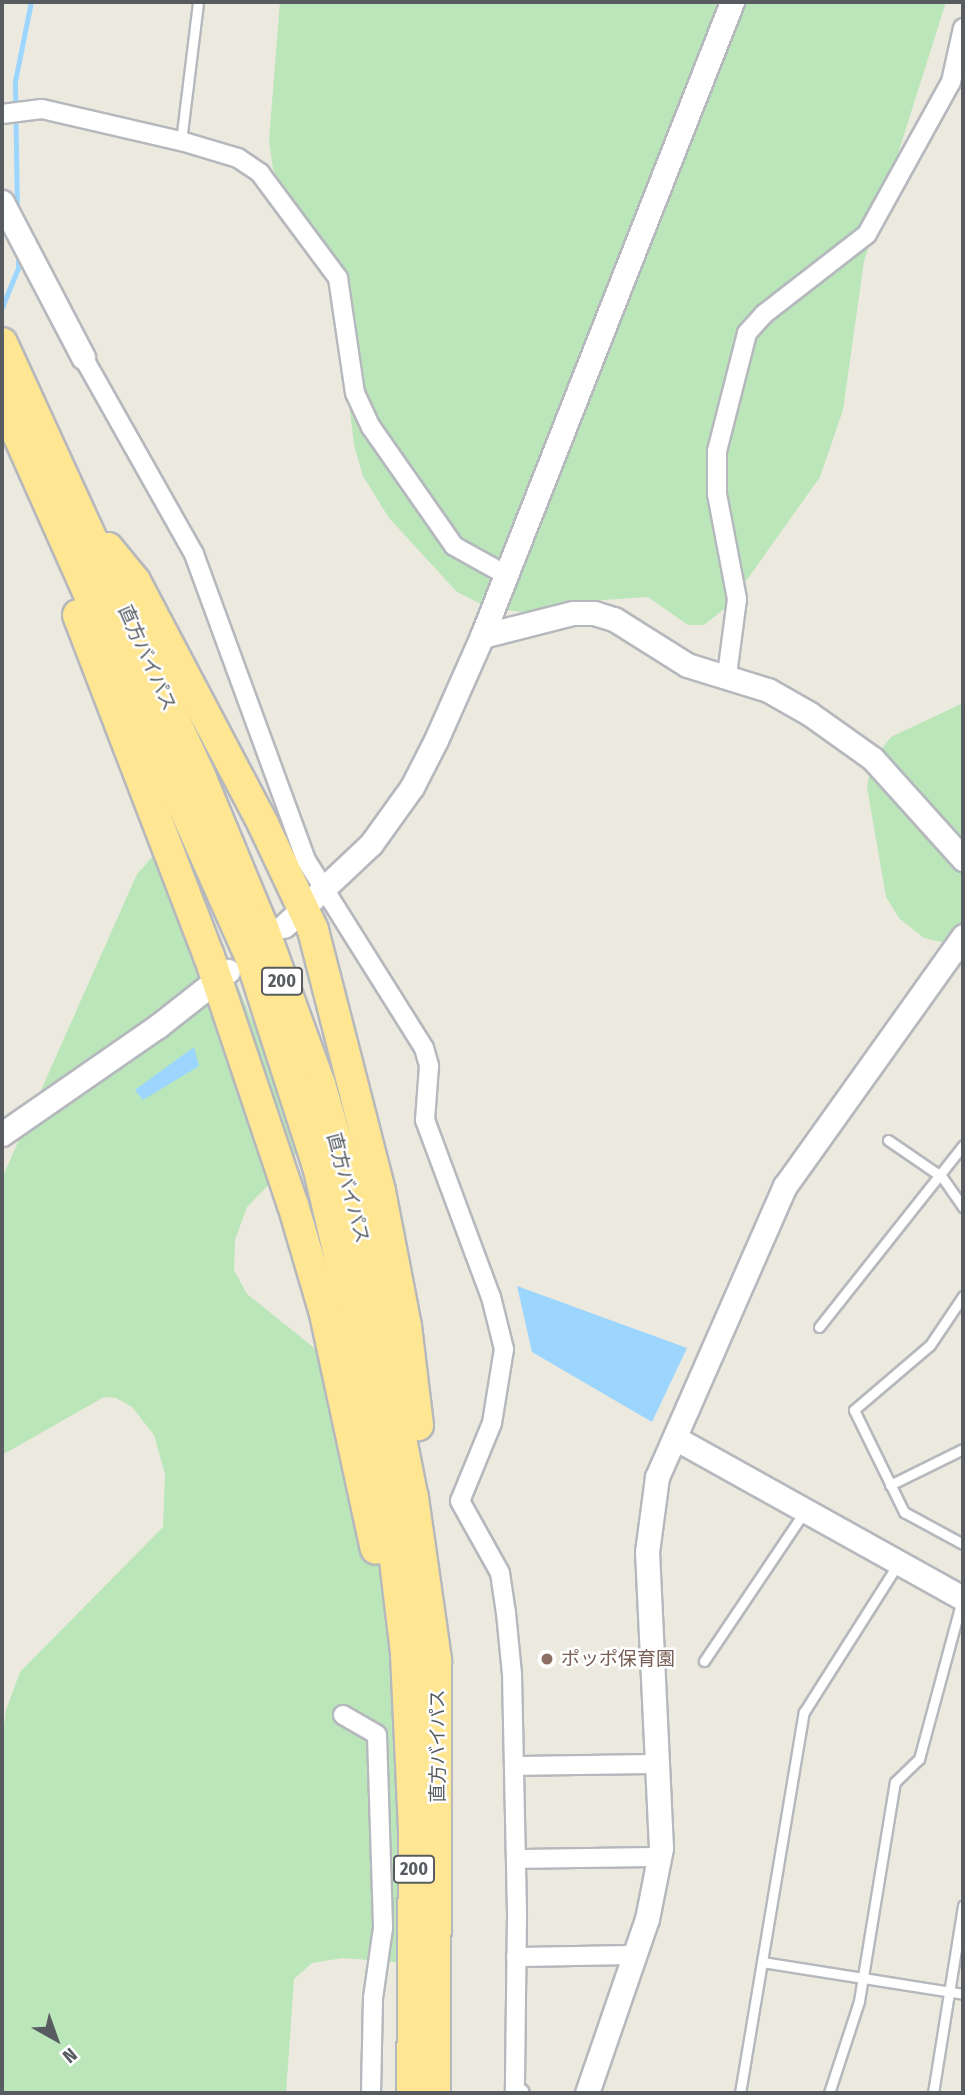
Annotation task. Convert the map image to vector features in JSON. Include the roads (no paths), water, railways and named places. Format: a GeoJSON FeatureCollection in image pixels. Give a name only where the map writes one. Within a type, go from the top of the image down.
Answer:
{"type":"FeatureCollection","features":[{"type":"Feature","properties":{"kind":"highway","name":"直方バイパス"},"geometry":{"type":"LineString","coordinates":[[2,343],[72,526],[250,956],[290,1073],[363,1356],[388,1502],[406,1654],[424,2086]]}},
{"type":"Feature","properties":{"kind":"highway","name":"直方バイパス"},"geometry":{"type":"LineString","coordinates":[[2,398],[72,526],[201,778],[262,925],[320,1084],[355,1206],[386,1353],[436,1660],[424,2086]]}},
{"type":"Feature","properties":{"kind":"highway"},"geometry":{"type":"LineString","coordinates":[[72,526],[135,581],[304,909],[337,1010],[380,1191],[406,1326],[439,1601],[436,1660]]}},
{"type":"Feature","properties":{"kind":"highway"},"geometry":{"type":"LineString","coordinates":[[72,526],[75,606],[221,976],[325,1314],[388,1605],[406,1654]]}},
{"type":"Feature","properties":{"kind":"street"},"geometry":{"type":"LineString","coordinates":[[304,909],[371,844],[412,787],[506,575],[732,2]]}},
{"type":"Feature","properties":{"kind":"street"},"geometry":{"type":"LineString","coordinates":[[727,675],[737,599],[717,494],[717,451],[747,333],[764,313],[867,234],[951,82],[963,29]]}},
{"type":"Feature","properties":{"kind":"street"},"geometry":{"type":"LineString","coordinates":[[2,114],[42,109],[181,141],[238,158],[260,173],[338,278],[344,298],[355,393],[371,427],[454,546],[506,575]]}},
{"type":"Feature","properties":{"kind":"street"},"geometry":{"type":"LineString","coordinates":[[2,202],[83,357],[194,554],[306,860],[304,909],[424,1048],[429,1066],[425,1120],[491,1297],[504,1349],[492,1423],[460,1501],[500,1573],[512,1674],[516,1859],[516,2091],[520,2093]]}},
{"type":"Feature","properties":{"kind":"street"},"geometry":{"type":"LineString","coordinates":[[481,636],[573,613],[594,613],[614,619],[687,665],[727,675],[768,690],[810,714],[873,759],[963,859]]}},
{"type":"Feature","properties":{"kind":"street"},"geometry":{"type":"LineString","coordinates":[[587,2093],[635,1955],[660,1857],[649,1525],[657,1477],[785,1186],[963,936]]}},
{"type":"Feature","properties":{"kind":"street"},"geometry":{"type":"LineString","coordinates":[[2,1134],[221,976]]}},
{"type":"Feature","properties":{"kind":"street"},"geometry":{"type":"LineString","coordinates":[[675,1438],[963,1598]]}},
{"type":"Feature","properties":{"kind":"street"},"geometry":{"type":"LineString","coordinates":[[343,1715],[377,1735],[383,1928],[373,1998],[371,2093]]}},
{"type":"Feature","properties":{"kind":"street"},"geometry":{"type":"LineString","coordinates":[[514,1766],[659,1764]]}},
{"type":"Feature","properties":{"kind":"street"},"geometry":{"type":"LineString","coordinates":[[516,1859],[660,1857]]}},
{"type":"Feature","properties":{"kind":"street"},"geometry":{"type":"LineString","coordinates":[[516,1957],[635,1955]]}},
{"type":"Feature","properties":{"kind":"lane"},"geometry":{"type":"LineString","coordinates":[[181,141],[198,2]]}},
{"type":"Feature","properties":{"kind":"lane"},"geometry":{"type":"LineString","coordinates":[[888,1140],[942,1177],[963,1207]]}},
{"type":"Feature","properties":{"kind":"lane"},"geometry":{"type":"LineString","coordinates":[[819,1327],[942,1177],[963,1145]]}},
{"type":"Feature","properties":{"kind":"lane"},"geometry":{"type":"LineString","coordinates":[[963,1296],[930,1345],[854,1410],[904,1512],[963,1544]]}},
{"type":"Feature","properties":{"kind":"lane"},"geometry":{"type":"LineString","coordinates":[[890,1485],[963,1449]]}},
{"type":"Feature","properties":{"kind":"lane"},"geometry":{"type":"LineString","coordinates":[[704,1661],[805,1510]]}},
{"type":"Feature","properties":{"kind":"lane"},"geometry":{"type":"LineString","coordinates":[[740,2093],[804,1712],[899,1563]]}},
{"type":"Feature","properties":{"kind":"lane"},"geometry":{"type":"LineString","coordinates":[[829,2093],[862,1978],[895,1782],[919,1759],[963,1598]]}},
{"type":"Feature","properties":{"kind":"lane"},"geometry":{"type":"LineString","coordinates":[[933,2093],[963,1905]]}},
{"type":"Feature","properties":{"kind":"lane"},"geometry":{"type":"LineString","coordinates":[[762,1962],[963,1994]]}},
{"type":"Feature","properties":{"kind":"water"},"geometry":{"type":"Polygon","coordinates":[[[194,1047],[199,1066],[143,1100],[135,1090],[194,1047]]]}},
{"type":"Feature","properties":{"kind":"water"},"geometry":{"type":"Polygon","coordinates":[[[517,1286],[687,1348],[652,1422],[532,1352],[517,1286]]]}},
{"type":"Feature","properties":{"kind":"waterway"},"geometry":{"type":"LineString","coordinates":[[17,213],[15,81],[31,2]]}},
{"type":"Feature","properties":{"kind":"waterway"},"geometry":{"type":"LineString","coordinates":[[2,307],[18,268],[18,251]]}},
{"type":"Feature","properties":{"kind":"place","name":"ポッポ保育園"},"geometry":{"type":"Point","coordinates":[547,1659]}}]}
